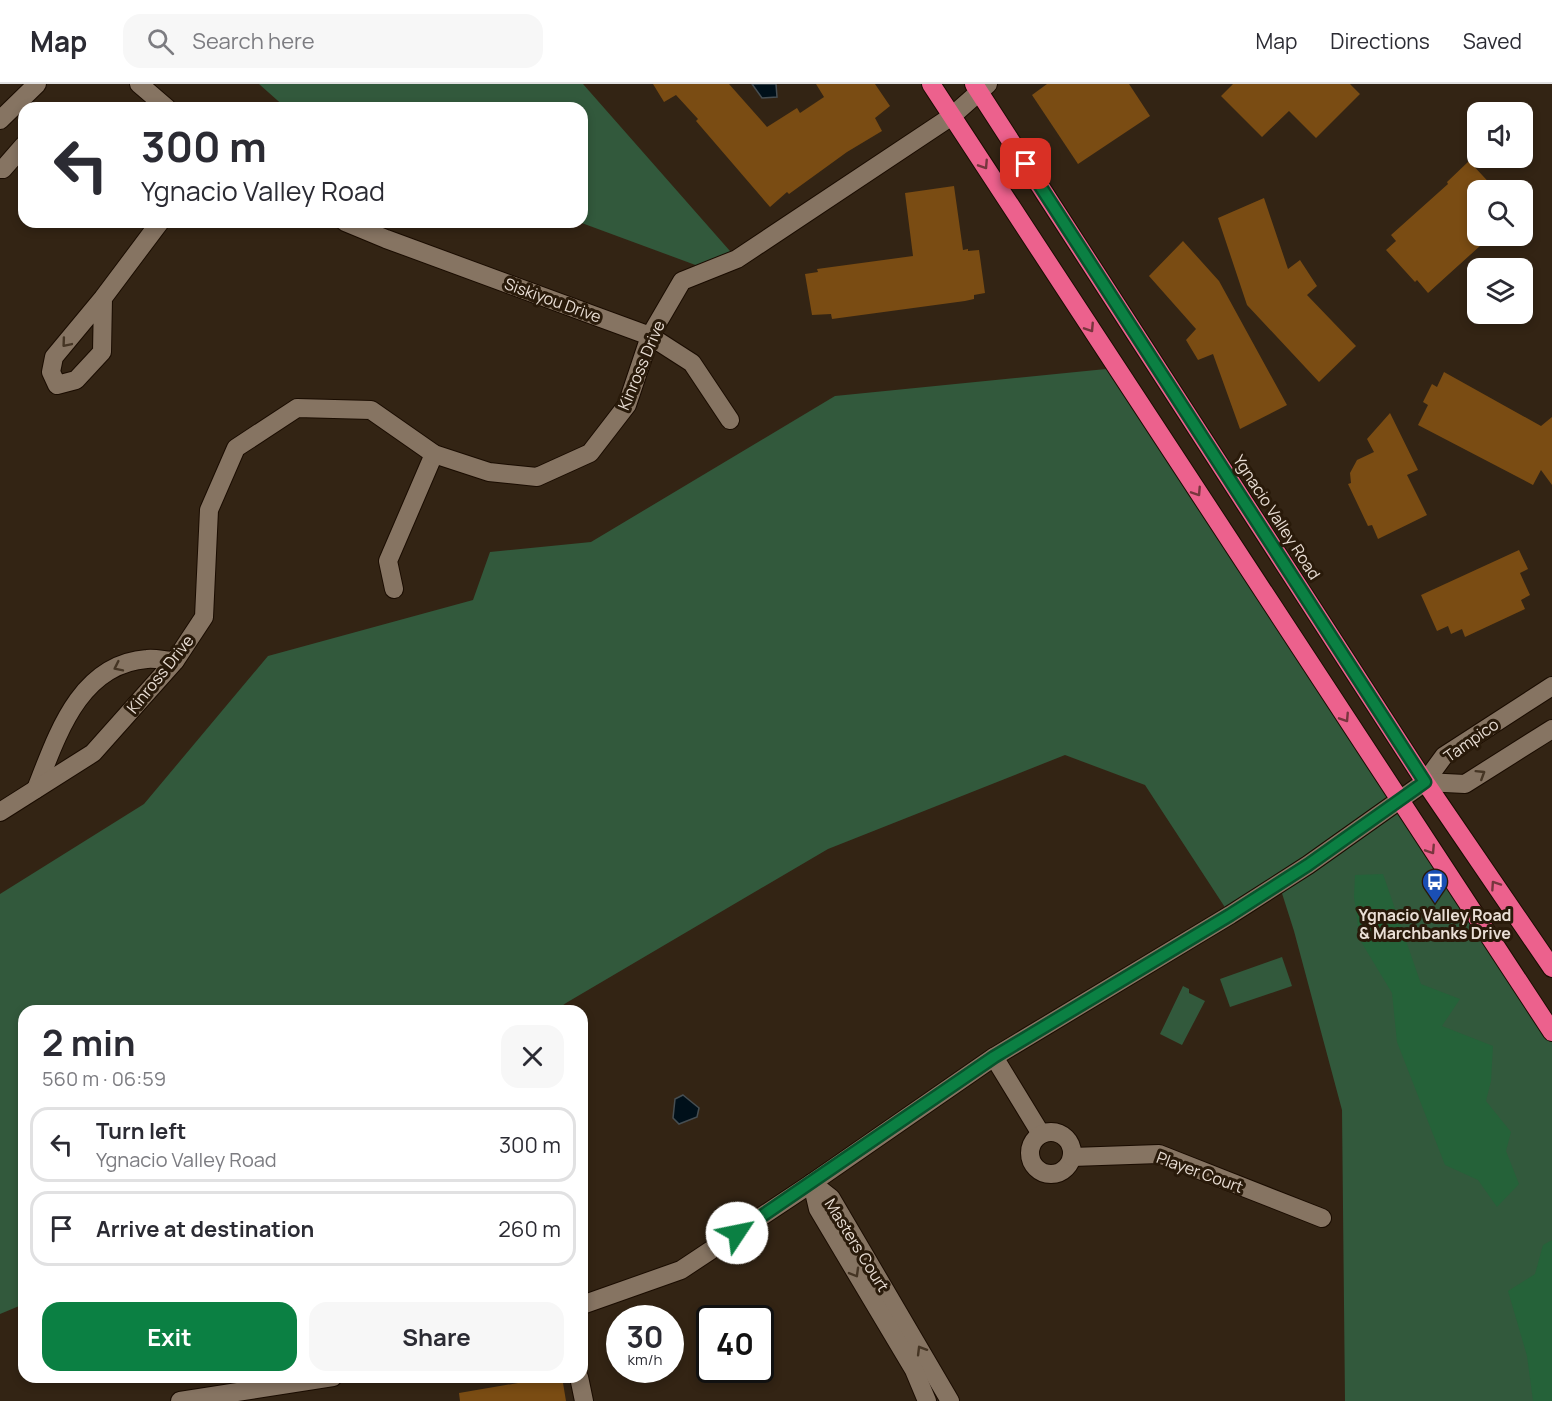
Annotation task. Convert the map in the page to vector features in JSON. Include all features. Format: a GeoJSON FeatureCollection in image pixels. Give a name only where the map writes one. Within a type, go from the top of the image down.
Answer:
{"type":"FeatureCollection","features":[{"type":"Feature","properties":{"kind":"highway"},"geometry":{"type":"LineString","coordinates":[[931,84],[1552,1032]]}},
{"type":"Feature","properties":{"kind":"highway","name":"Ygnacio Valley Road"},"geometry":{"type":"LineString","coordinates":[[981,87],[1425,782],[1552,968]]}},
{"type":"Feature","properties":{"kind":"street"},"geometry":{"type":"LineString","coordinates":[[139,84],[160,102]]}},
{"type":"Feature","properties":{"kind":"street"},"geometry":{"type":"LineString","coordinates":[[34,102],[35,86]]}},
{"type":"Feature","properties":{"kind":"street"},"geometry":{"type":"LineString","coordinates":[[19,102],[35,86]]}},
{"type":"Feature","properties":{"kind":"street","name":"Kinross Drive"},"geometry":{"type":"LineString","coordinates":[[0,812],[93,753],[175,662],[204,617],[209,510],[236,448],[297,408],[371,410],[434,453],[489,472],[537,477],[590,453],[627,405],[650,336],[682,281],[737,259],[952,116],[981,87]]}},
{"type":"Feature","properties":{"kind":"street"},"geometry":{"type":"LineString","coordinates":[[0,120],[18,103]]}},
{"type":"Feature","properties":{"kind":"street"},"geometry":{"type":"LineString","coordinates":[[0,169],[3,169],[18,152]]}},
{"type":"Feature","properties":{"kind":"street"},"geometry":{"type":"LineString","coordinates":[[104,298],[156,228]]}},
{"type":"Feature","properties":{"kind":"street","name":"Siskiyou Drive"},"geometry":{"type":"LineString","coordinates":[[359,228],[650,336],[692,363],[730,420]]}},
{"type":"Feature","properties":{"kind":"street"},"geometry":{"type":"LineString","coordinates":[[393,589],[388,561],[434,453]]}},
{"type":"Feature","properties":{"kind":"street"},"geometry":{"type":"LineString","coordinates":[[36,789],[57,737],[78,698],[99,677],[126,663],[148,659],[175,662]]}},
{"type":"Feature","properties":{"kind":"street","name":"Tampico"},"geometry":{"type":"LineString","coordinates":[[1425,782],[1444,756],[1552,686]]}},
{"type":"Feature","properties":{"kind":"street","name":"Tampico"},"geometry":{"type":"LineString","coordinates":[[1425,782],[1465,784],[1552,729]]}},
{"type":"Feature","properties":{"kind":"street"},"geometry":{"type":"LineString","coordinates":[[588,1303],[681,1270],[994,1057],[1230,915],[1308,865],[1425,782]]}},
{"type":"Feature","properties":{"kind":"street"},"geometry":{"type":"LineString","coordinates":[[994,1057],[1041,1134]]}},
{"type":"Feature","properties":{"kind":"street"},"geometry":{"type":"LineString","coordinates":[[1054,1132],[1066,1138],[1072,1150],[1072,1157],[1066,1168],[1054,1174],[1048,1174],[1036,1168],[1029,1150],[1035,1138],[1041,1134],[1054,1132]]}},
{"type":"Feature","properties":{"kind":"street","name":"Player Court"},"geometry":{"type":"LineString","coordinates":[[1072,1157],[1159,1154],[1322,1218]]}},
{"type":"Feature","properties":{"kind":"street","name":"Masters Court"},"geometry":{"type":"LineString","coordinates":[[812,1183],[818,1209],[914,1370],[927,1401]]}},
{"type":"Feature","properties":{"kind":"street","name":"Masters Court"},"geometry":{"type":"LineString","coordinates":[[812,1183],[831,1198],[950,1401]]}},
{"type":"Feature","properties":{"kind":"street"},"geometry":{"type":"LineString","coordinates":[[180,1401],[295,1383]]}},
{"type":"Feature","properties":{"kind":"street"},"geometry":{"type":"LineString","coordinates":[[580,1383],[584,1401]]}},
{"type":"Feature","properties":{"kind":"green space"},"geometry":{"type":"Polygon","coordinates":[[[259,84],[583,84],[737,259],[709,270],[588,225],[588,102],[279,102],[259,84]]]}},
{"type":"Feature","properties":{"kind":"green space"},"geometry":{"type":"Polygon","coordinates":[[[1116,368],[1552,1032],[1552,1401],[1345,1401],[1342,1110],[1294,931],[1279,884],[1230,915],[1145,785],[1065,755],[828,849],[563,1005],[18,1005],[18,1306],[0,1314],[0,894],[144,804],[268,656],[473,600],[490,552],[591,542],[835,396],[1116,368]]]}},
{"type":"Feature","properties":{"kind":"green space"},"geometry":{"type":"Polygon","coordinates":[[[1383,874],[1421,984],[1460,999],[1442,1026],[1493,1046],[1491,1081],[1486,1101],[1511,1132],[1506,1151],[1519,1184],[1497,1207],[1478,1180],[1445,1165],[1397,1042],[1392,993],[1360,940],[1354,897],[1355,875],[1383,874]]]}},
{"type":"Feature","properties":{"kind":"green space"},"geometry":{"type":"Polygon","coordinates":[[[1282,957],[1292,986],[1230,1007],[1220,979],[1282,957]]]}},
{"type":"Feature","properties":{"kind":"green space"},"geometry":{"type":"Polygon","coordinates":[[[1183,986],[1189,989],[1189,993],[1205,1001],[1182,1045],[1160,1034],[1183,986]]]}},
{"type":"Feature","properties":{"kind":"green space"},"geometry":{"type":"Polygon","coordinates":[[[1552,1240],[1552,1401],[1533,1401],[1527,1356],[1508,1291],[1535,1274],[1543,1245],[1552,1240]]]}},
{"type":"Feature","properties":{"kind":"water"},"geometry":{"type":"Polygon","coordinates":[[[752,84],[776,84],[777,97],[762,98],[752,84]]]}},
{"type":"Feature","properties":{"kind":"water"},"geometry":{"type":"Polygon","coordinates":[[[683,1095],[699,1108],[697,1117],[679,1124],[673,1118],[675,1099],[683,1095]]]}},
{"type":"Feature","properties":{"kind":"building"},"geometry":{"type":"Polygon","coordinates":[[[653,84],[729,84],[767,127],[797,108],[800,113],[824,97],[816,84],[875,84],[890,106],[875,118],[882,131],[847,152],[789,194],[787,192],[770,207],[676,95],[664,102],[653,84]]]}},
{"type":"Feature","properties":{"kind":"building"},"geometry":{"type":"Polygon","coordinates":[[[1047,84],[1129,84],[1150,116],[1078,164],[1032,95],[1047,84]]]}},
{"type":"Feature","properties":{"kind":"building"},"geometry":{"type":"Polygon","coordinates":[[[1233,84],[1350,84],[1360,94],[1316,138],[1289,111],[1262,137],[1221,96],[1233,84]]]}},
{"type":"Feature","properties":{"kind":"building"},"geometry":{"type":"Polygon","coordinates":[[[1467,163],[1467,168],[1476,168],[1487,180],[1467,180],[1467,246],[1480,246],[1428,293],[1386,250],[1396,241],[1391,235],[1448,184],[1447,182],[1467,163]]]}},
{"type":"Feature","properties":{"kind":"building"},"geometry":{"type":"Polygon","coordinates":[[[954,186],[963,250],[979,250],[985,293],[974,295],[974,299],[965,301],[832,319],[831,314],[812,315],[805,274],[818,272],[817,269],[913,256],[905,193],[954,186]]]}},
{"type":"Feature","properties":{"kind":"building"},"geometry":{"type":"Polygon","coordinates":[[[1264,198],[1288,269],[1300,260],[1317,286],[1307,295],[1356,346],[1319,382],[1247,305],[1218,218],[1264,198]]]}},
{"type":"Feature","properties":{"kind":"building"},"geometry":{"type":"Polygon","coordinates":[[[1183,241],[1219,281],[1287,405],[1240,429],[1213,354],[1198,360],[1186,340],[1196,329],[1149,276],[1183,241]]]}},
{"type":"Feature","properties":{"kind":"building"},"geometry":{"type":"Polygon","coordinates":[[[1444,372],[1541,426],[1552,417],[1552,485],[1541,470],[1533,485],[1418,425],[1428,405],[1423,402],[1432,384],[1437,387],[1444,372]]]}},
{"type":"Feature","properties":{"kind":"building"},"geometry":{"type":"Polygon","coordinates":[[[1390,413],[1418,470],[1407,475],[1427,515],[1378,539],[1372,525],[1368,526],[1348,484],[1351,483],[1350,473],[1357,460],[1374,452],[1367,439],[1390,413]]]}},
{"type":"Feature","properties":{"kind":"building"},"geometry":{"type":"Polygon","coordinates":[[[1519,550],[1528,569],[1520,573],[1530,595],[1521,600],[1525,609],[1465,637],[1462,629],[1451,634],[1448,626],[1437,631],[1421,595],[1519,550]]]}},
{"type":"Feature","properties":{"kind":"building"},"geometry":{"type":"Polygon","coordinates":[[[518,1383],[563,1383],[566,1401],[460,1401],[459,1393],[518,1383]]]}},
{"type":"Feature","properties":{"kind":"place","name":"Ygnacio Valley Road & Marchbanks Drive"},"geometry":{"type":"Point","coordinates":[1435,905]}},
{"type":"Feature","properties":{"kind":"route"},"geometry":{"type":"LineString","coordinates":[[737,1233],[994,1057],[1230,915],[1308,865],[1425,782],[1026,164]]}}]}
